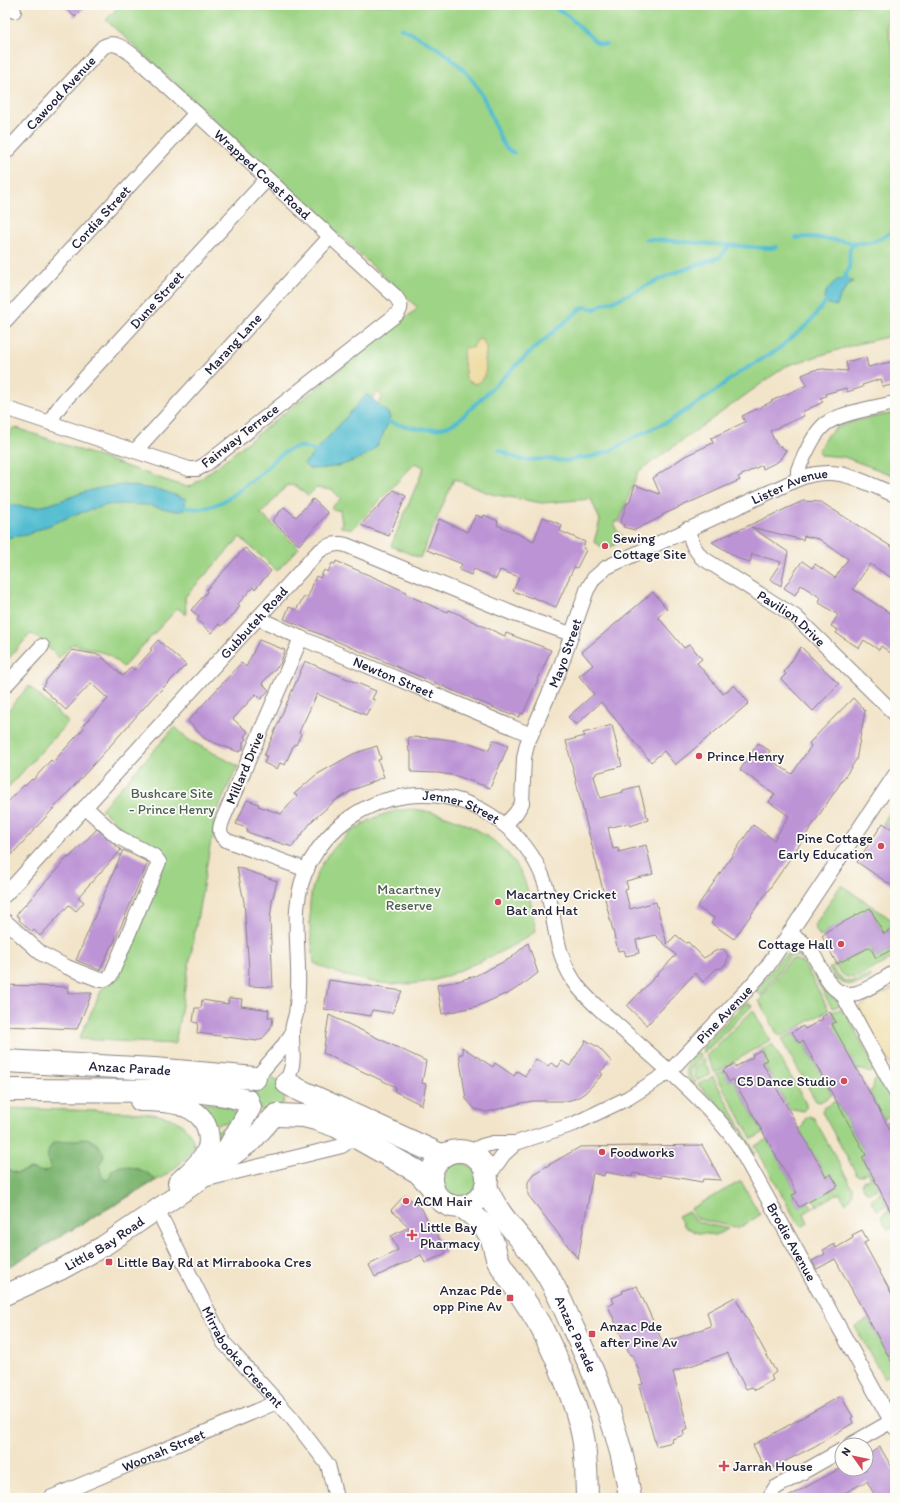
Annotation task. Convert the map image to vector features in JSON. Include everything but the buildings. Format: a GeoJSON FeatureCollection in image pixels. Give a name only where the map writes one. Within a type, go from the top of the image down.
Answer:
{"type":"FeatureCollection","features":[{"type":"Feature","properties":{"kind":"main road","name":"Anzac Parade"},"geometry":{"type":"LineString","coordinates":[[5,1061],[154,1069],[255,1078]]}},
{"type":"Feature","properties":{"kind":"main road"},"geometry":{"type":"LineString","coordinates":[[433,1188],[418,1172],[336,1126],[316,1118],[298,1115],[261,1115],[250,1104],[248,1088],[255,1078],[263,1074],[272,1073],[280,1076],[286,1082],[300,1090],[443,1156]]}},
{"type":"Feature","properties":{"kind":"main road"},"geometry":{"type":"LineString","coordinates":[[276,1115],[285,1109],[290,1100],[290,1090],[286,1082]]}},
{"type":"Feature","properties":{"kind":"main road","name":"Anzac Parade"},"geometry":{"type":"LineString","coordinates":[[5,1090],[195,1091],[231,1096],[250,1104]]}},
{"type":"Feature","properties":{"kind":"main road"},"geometry":{"type":"LineString","coordinates":[[455,1152],[467,1152],[475,1156],[481,1162],[485,1169],[487,1182],[483,1194],[478,1200],[470,1205],[462,1207],[452,1206],[443,1202],[437,1196],[431,1179],[437,1162],[443,1156],[455,1152]]}},
{"type":"Feature","properties":{"kind":"main road","name":"Anzac Parade"},"geometry":{"type":"LineString","coordinates":[[487,1182],[496,1208],[547,1274],[590,1364],[604,1397],[619,1442],[630,1498]]}},
{"type":"Feature","properties":{"kind":"main road","name":"Anzac Parade"},"geometry":{"type":"LineString","coordinates":[[462,1207],[474,1215],[484,1226],[492,1240],[499,1262],[542,1329],[555,1358],[572,1402],[584,1442],[587,1498]]}},
{"type":"Feature","properties":{"kind":"street","name":"Cawood Avenue"},"geometry":{"type":"LineString","coordinates":[[5,153],[102,47],[111,44],[121,46]]}},
{"type":"Feature","properties":{"kind":"street","name":"Wrapped Coast Road"},"geometry":{"type":"LineString","coordinates":[[121,46],[133,55],[395,296],[401,306]]}},
{"type":"Feature","properties":{"kind":"street","name":"Cordia Street"},"geometry":{"type":"LineString","coordinates":[[5,321],[196,113]]}},
{"type":"Feature","properties":{"kind":"street","name":"Dune Street"},"geometry":{"type":"LineString","coordinates":[[51,423],[55,413],[63,402],[267,179]]}},
{"type":"Feature","properties":{"kind":"street","name":"Marang Lane"},"geometry":{"type":"LineString","coordinates":[[135,451],[330,237]]}},
{"type":"Feature","properties":{"kind":"street","name":"Fairway Terrace"},"geometry":{"type":"LineString","coordinates":[[5,408],[189,469],[200,468],[397,314],[401,309],[401,306]]}},
{"type":"Feature","properties":{"kind":"street"},"geometry":{"type":"LineString","coordinates":[[798,479],[798,470],[800,465],[817,433],[824,425],[839,417],[895,403]]}},
{"type":"Feature","properties":{"kind":"street","name":"Lister Avenue"},"geometry":{"type":"LineString","coordinates":[[688,529],[798,479],[820,472],[834,472],[850,476],[895,495]]}},
{"type":"Feature","properties":{"kind":"street","name":"Mayo Street"},"geometry":{"type":"LineString","coordinates":[[505,825],[516,813],[522,803],[524,758],[531,735],[556,678],[590,584],[599,573],[620,560],[688,529]]}},
{"type":"Feature","properties":{"kind":"street","name":"Pavilion Drive"},"geometry":{"type":"LineString","coordinates":[[688,529],[694,547],[701,557],[796,617],[895,714]]}},
{"type":"Feature","properties":{"kind":"street","name":"Gubbuteh Road"},"geometry":{"type":"LineString","coordinates":[[5,894],[318,552],[327,546],[342,544],[514,614],[571,634]]}},
{"type":"Feature","properties":{"kind":"street","name":"Newton Street"},"geometry":{"type":"LineString","coordinates":[[258,618],[301,638],[531,735]]}},
{"type":"Feature","properties":{"kind":"street","name":"Millard Drive"},"geometry":{"type":"LineString","coordinates":[[301,638],[223,819],[220,832],[222,838],[228,841],[307,870]]}},
{"type":"Feature","properties":{"kind":"street"},"geometry":{"type":"LineString","coordinates":[[5,686],[42,646]]}},
{"type":"Feature","properties":{"kind":"street","name":"Pine Avenue"},"geometry":{"type":"LineString","coordinates":[[487,1182],[504,1154],[516,1142],[574,1124],[628,1098],[669,1072],[767,967],[895,775]]}},
{"type":"Feature","properties":{"kind":"street","name":"Jenner Street"},"geometry":{"type":"LineString","coordinates":[[286,1082],[293,1063],[292,1034],[296,1012],[298,985],[296,912],[299,892],[307,870],[320,846],[336,828],[362,810],[391,798],[420,795],[446,797],[478,807],[505,825],[523,845],[541,875],[548,896],[554,931],[559,948],[574,982],[596,1006],[669,1072]]}},
{"type":"Feature","properties":{"kind":"street"},"geometry":{"type":"LineString","coordinates":[[5,921],[42,954],[67,967],[100,980],[107,979],[111,975],[159,862],[154,856],[118,837],[85,807]]}},
{"type":"Feature","properties":{"kind":"street"},"geometry":{"type":"LineString","coordinates":[[790,933],[808,947],[830,985],[841,992],[852,994],[859,992],[895,972]]}},
{"type":"Feature","properties":{"kind":"street"},"geometry":{"type":"LineString","coordinates":[[841,992],[895,1091]]}},
{"type":"Feature","properties":{"kind":"street","name":"Jenner Street"},"geometry":{"type":"LineString","coordinates":[[255,1078],[281,1049],[292,1034]]}},
{"type":"Feature","properties":{"kind":"street","name":"Brodie Avenue"},"geometry":{"type":"LineString","coordinates":[[669,1072],[718,1119],[738,1145],[893,1425]]}},
{"type":"Feature","properties":{"kind":"street"},"geometry":{"type":"LineString","coordinates":[[75,1090],[88,1096],[104,1100],[172,1103],[190,1109],[203,1120],[209,1135],[207,1150],[157,1209]]}},
{"type":"Feature","properties":{"kind":"street","name":"Little Bay Road"},"geometry":{"type":"LineString","coordinates":[[217,1166],[250,1104]]}},
{"type":"Feature","properties":{"kind":"street","name":"Little Bay Road"},"geometry":{"type":"LineString","coordinates":[[5,1295],[80,1260],[157,1209],[197,1182],[252,1141],[276,1115]]}},
{"type":"Feature","properties":{"kind":"street","name":"Little Bay Road"},"geometry":{"type":"LineString","coordinates":[[197,1182],[342,1146],[355,1136]]}},
{"type":"Feature","properties":{"kind":"street"},"geometry":{"type":"LineString","coordinates":[[467,1152],[493,1143],[516,1142]]}},
{"type":"Feature","properties":{"kind":"street","name":"Mirrabooka Crescent"},"geometry":{"type":"LineString","coordinates":[[157,1209],[224,1343],[292,1418],[328,1465],[336,1498]]}},
{"type":"Feature","properties":{"kind":"street","name":"Woonah Street"},"geometry":{"type":"LineString","coordinates":[[54,1497],[277,1402]]}},
{"type":"Feature","properties":{"kind":"street"},"geometry":{"type":"LineString","coordinates":[[867,1437],[893,1425]]}},
{"type":"Feature","properties":{"kind":"street"},"geometry":{"type":"LineString","coordinates":[[768,1498],[775,1488],[834,1455]]}},
{"type":"Feature","properties":{"kind":"green space"},"geometry":{"type":"Polygon","coordinates":[[[120,5],[895,5],[895,335],[857,344],[786,366],[638,472],[619,522],[615,521],[616,530],[626,540],[605,549],[594,542],[600,520],[591,499],[542,503],[491,494],[454,479],[420,558],[391,546],[424,467],[415,463],[353,529],[341,527],[342,523],[340,510],[333,510],[331,508],[341,498],[332,490],[316,488],[308,496],[296,486],[287,485],[261,514],[299,548],[277,571],[240,537],[185,597],[186,615],[178,608],[123,667],[108,654],[72,644],[59,658],[35,635],[30,634],[5,663],[5,438],[14,427],[187,487],[193,485],[418,308],[106,20],[120,5]],[[377,392],[371,399],[377,404],[383,397],[377,392]]]}},
{"type":"Feature","properties":{"kind":"green space"},"geometry":{"type":"Polygon","coordinates":[[[895,413],[895,476],[844,457],[820,455],[818,451],[825,438],[836,428],[861,420],[895,413]]]}},
{"type":"Feature","properties":{"kind":"green space"},"geometry":{"type":"Polygon","coordinates":[[[29,686],[68,722],[5,791],[5,713],[13,706],[12,705],[29,686]]]}},
{"type":"Feature","properties":{"kind":"green space","name":"Bushcare Site - Prince Henry"},"geometry":{"type":"Polygon","coordinates":[[[175,727],[189,740],[238,766],[215,820],[214,837],[211,841],[175,1044],[79,1039],[102,989],[117,975],[167,855],[126,832],[101,809],[175,727]]]}},
{"type":"Feature","properties":{"kind":"green space"},"geometry":{"type":"Polygon","coordinates":[[[895,805],[895,831],[883,823],[895,805]]]}},
{"type":"Feature","properties":{"kind":"green space","name":"Macartney Reserve"},"geometry":{"type":"Polygon","coordinates":[[[411,809],[443,815],[459,821],[475,828],[503,849],[514,861],[525,882],[536,931],[514,945],[482,961],[435,980],[420,983],[389,984],[373,982],[342,975],[314,963],[310,929],[310,904],[315,878],[323,863],[346,836],[361,825],[394,811],[411,809]]]}},
{"type":"Feature","properties":{"kind":"green space"},"geometry":{"type":"Polygon","coordinates":[[[841,885],[895,922],[895,927],[893,926],[887,929],[888,931],[884,934],[870,908],[853,918],[876,958],[895,948],[895,957],[854,978],[844,976],[834,965],[861,952],[845,922],[827,931],[820,937],[814,926],[841,885]]]}},
{"type":"Feature","properties":{"kind":"green space"},"geometry":{"type":"Polygon","coordinates":[[[790,953],[803,957],[808,962],[827,993],[841,1005],[832,1008],[806,962],[800,957],[796,956],[789,957],[761,996],[756,991],[781,958],[790,953]]]}},
{"type":"Feature","properties":{"kind":"green space"},"geometry":{"type":"Polygon","coordinates":[[[794,959],[804,964],[829,1010],[782,1036],[778,1035],[759,1001],[790,960],[794,959]]]}},
{"type":"Feature","properties":{"kind":"green space"},"geometry":{"type":"Polygon","coordinates":[[[832,967],[840,978],[849,982],[859,980],[870,975],[871,978],[853,985],[843,983],[838,980],[829,969],[832,967]]]}},
{"type":"Feature","properties":{"kind":"green space"},"geometry":{"type":"Polygon","coordinates":[[[748,1003],[752,1006],[704,1053],[702,1047],[744,1004],[748,1003]]]}},
{"type":"Feature","properties":{"kind":"green space"},"geometry":{"type":"Polygon","coordinates":[[[841,1009],[845,1011],[874,1066],[874,1069],[870,1073],[860,1069],[857,1070],[833,1028],[836,1026],[834,1023],[836,1021],[831,1012],[841,1009]]]}},
{"type":"Feature","properties":{"kind":"green space"},"geometry":{"type":"Polygon","coordinates":[[[753,1010],[770,1040],[715,1073],[706,1056],[753,1010]]]}},
{"type":"Feature","properties":{"kind":"green space"},"geometry":{"type":"Polygon","coordinates":[[[793,1033],[799,1043],[803,1041],[832,1095],[820,1102],[816,1101],[782,1041],[783,1038],[793,1033]]]}},
{"type":"Feature","properties":{"kind":"green space"},"geometry":{"type":"Polygon","coordinates":[[[773,1045],[806,1104],[806,1108],[803,1111],[794,1109],[790,1110],[763,1062],[767,1059],[762,1049],[773,1045]]]}},
{"type":"Feature","properties":{"kind":"green space"},"geometry":{"type":"Polygon","coordinates":[[[696,1053],[699,1053],[701,1056],[691,1069],[691,1076],[696,1083],[692,1084],[686,1072],[690,1060],[696,1053]]]}},
{"type":"Feature","properties":{"kind":"green space"},"geometry":{"type":"Polygon","coordinates":[[[703,1059],[711,1074],[697,1080],[694,1071],[703,1059]]]}},
{"type":"Feature","properties":{"kind":"green space"},"geometry":{"type":"Polygon","coordinates":[[[723,1071],[730,1081],[733,1079],[763,1133],[752,1139],[716,1075],[723,1071]]]}},
{"type":"Feature","properties":{"kind":"green space"},"geometry":{"type":"Polygon","coordinates":[[[713,1077],[755,1153],[753,1155],[740,1137],[743,1133],[727,1113],[698,1085],[713,1077]]]}},
{"type":"Feature","properties":{"kind":"green space"},"geometry":{"type":"Polygon","coordinates":[[[266,1078],[271,1078],[280,1083],[283,1086],[285,1095],[282,1105],[266,1112],[260,1109],[252,1092],[257,1083],[266,1078]]]}},
{"type":"Feature","properties":{"kind":"green space"},"geometry":{"type":"Polygon","coordinates":[[[878,1079],[883,1082],[895,1102],[895,1112],[884,1119],[869,1092],[873,1089],[874,1081],[878,1079]]]}},
{"type":"Feature","properties":{"kind":"green space"},"geometry":{"type":"Polygon","coordinates":[[[188,1100],[230,1107],[236,1114],[233,1124],[213,1124],[188,1100]]]}},
{"type":"Feature","properties":{"kind":"green space"},"geometry":{"type":"Polygon","coordinates":[[[836,1101],[866,1155],[862,1157],[868,1169],[873,1166],[878,1188],[870,1193],[865,1191],[862,1184],[863,1181],[871,1177],[868,1172],[860,1176],[857,1175],[822,1112],[823,1108],[836,1101]]]}},
{"type":"Feature","properties":{"kind":"green space"},"geometry":{"type":"Polygon","coordinates":[[[5,1108],[128,1112],[163,1116],[179,1122],[190,1133],[194,1147],[183,1161],[169,1173],[5,1269],[5,1108]]]}},
{"type":"Feature","properties":{"kind":"green space"},"geometry":{"type":"Polygon","coordinates":[[[809,1116],[814,1118],[852,1187],[851,1196],[846,1203],[839,1193],[814,1207],[817,1205],[812,1197],[824,1190],[826,1193],[838,1186],[831,1174],[826,1177],[799,1129],[803,1126],[805,1119],[809,1116]]]}},
{"type":"Feature","properties":{"kind":"green space"},"geometry":{"type":"Polygon","coordinates":[[[895,1117],[895,1132],[892,1133],[886,1122],[895,1117]]]}},
{"type":"Feature","properties":{"kind":"green space"},"geometry":{"type":"Polygon","coordinates":[[[226,1127],[229,1129],[216,1149],[216,1131],[226,1127]]]}},
{"type":"Feature","properties":{"kind":"green space"},"geometry":{"type":"Polygon","coordinates":[[[86,1138],[97,1144],[103,1152],[104,1156],[99,1165],[102,1177],[106,1180],[110,1178],[111,1171],[120,1166],[140,1170],[156,1180],[5,1269],[5,1169],[17,1173],[31,1169],[43,1172],[51,1169],[48,1162],[48,1156],[49,1150],[53,1143],[86,1138]]]}},
{"type":"Feature","properties":{"kind":"green space"},"geometry":{"type":"Polygon","coordinates":[[[767,1139],[797,1193],[792,1196],[799,1207],[809,1202],[813,1208],[804,1213],[808,1223],[802,1227],[798,1224],[755,1146],[767,1139]]]}},
{"type":"Feature","properties":{"kind":"green space"},"geometry":{"type":"Polygon","coordinates":[[[463,1163],[472,1168],[476,1173],[476,1187],[472,1192],[467,1196],[457,1197],[453,1196],[444,1187],[443,1177],[444,1173],[453,1164],[463,1163]]]}},
{"type":"Feature","properties":{"kind":"green space"},"geometry":{"type":"Polygon","coordinates":[[[741,1181],[760,1215],[737,1229],[735,1226],[733,1227],[698,1219],[694,1216],[690,1209],[741,1181]]]}},
{"type":"Feature","properties":{"kind":"green space"},"geometry":{"type":"Polygon","coordinates":[[[881,1193],[895,1219],[895,1226],[888,1230],[881,1218],[882,1215],[890,1210],[887,1205],[877,1210],[871,1202],[873,1197],[881,1193]]]}},
{"type":"Feature","properties":{"kind":"green space"},"geometry":{"type":"Polygon","coordinates":[[[688,1211],[692,1218],[698,1222],[728,1229],[716,1235],[698,1233],[685,1227],[678,1216],[688,1211]]]}},
{"type":"Feature","properties":{"kind":"green space"},"geometry":{"type":"Polygon","coordinates":[[[868,1319],[895,1368],[895,1371],[884,1378],[855,1327],[868,1319]]]}},
{"type":"Feature","properties":{"kind":"sand"},"geometry":{"type":"Polygon","coordinates":[[[892,5],[895,5],[895,61],[887,27],[892,5]]]}},
{"type":"Feature","properties":{"kind":"sand"},"geometry":{"type":"Polygon","coordinates":[[[478,339],[482,340],[486,347],[485,375],[479,383],[475,384],[466,379],[463,354],[467,347],[472,348],[478,339]]]}},
{"type":"Feature","properties":{"kind":"sand"},"geometry":{"type":"Polygon","coordinates":[[[895,987],[895,1063],[891,1065],[858,1008],[895,987]]]}},
{"type":"Feature","properties":{"kind":"water"},"geometry":{"type":"Polygon","coordinates":[[[844,275],[853,282],[848,285],[840,297],[837,306],[829,304],[824,299],[824,296],[833,284],[844,275]]]}},
{"type":"Feature","properties":{"kind":"water"},"geometry":{"type":"Polygon","coordinates":[[[367,394],[388,413],[390,417],[377,446],[370,453],[353,461],[333,467],[315,469],[308,468],[304,464],[367,394]]]}},
{"type":"Feature","properties":{"kind":"water"},"geometry":{"type":"Polygon","coordinates":[[[124,485],[160,490],[186,499],[184,509],[181,511],[176,511],[148,505],[107,505],[74,515],[26,535],[5,538],[5,502],[16,506],[36,507],[55,503],[95,489],[124,485]]]}},
{"type":"Feature","properties":{"kind":"waterway"},"geometry":{"type":"LineString","coordinates":[[550,5],[568,16],[595,41],[600,44],[606,44]]}},
{"type":"Feature","properties":{"kind":"waterway"},"geometry":{"type":"LineString","coordinates":[[401,28],[437,48],[458,64],[468,74],[483,97],[502,142],[506,148],[514,153]]}},
{"type":"Feature","properties":{"kind":"waterway"},"geometry":{"type":"LineString","coordinates":[[796,238],[809,237],[861,243],[884,237],[895,228]]}},
{"type":"Feature","properties":{"kind":"waterway"},"geometry":{"type":"LineString","coordinates":[[646,239],[765,248],[776,247]]}},
{"type":"Feature","properties":{"kind":"waterway"},"geometry":{"type":"LineString","coordinates":[[843,279],[849,269],[850,248],[856,243]]}},
{"type":"Feature","properties":{"kind":"waterway"},"geometry":{"type":"LineString","coordinates":[[388,422],[425,429],[434,429],[452,424],[460,419],[528,354],[580,309],[585,307],[595,309],[603,304],[614,301],[674,273],[720,257],[730,245]]}},
{"type":"Feature","properties":{"kind":"waterway"},"geometry":{"type":"LineString","coordinates":[[499,450],[521,460],[546,459],[567,461],[581,457],[590,457],[610,451],[671,420],[710,395],[737,374],[777,350],[809,323],[829,298]]}},
{"type":"Feature","properties":{"kind":"waterway"},"geometry":{"type":"LineString","coordinates":[[184,507],[202,508],[227,499],[288,450],[302,447],[316,451]]}},
{"type":"Feature","properties":{"kind":"place","name":"Sewing Cottage Site"},"geometry":{"type":"Point","coordinates":[605,546]}},
{"type":"Feature","properties":{"kind":"place","name":"Prince Henry"},"geometry":{"type":"Point","coordinates":[699,756]}},
{"type":"Feature","properties":{"kind":"place","name":"Pine Cottage Early Education"},"geometry":{"type":"Point","coordinates":[881,846]}},
{"type":"Feature","properties":{"kind":"place","name":"Macartney Cricket Bat and Hat"},"geometry":{"type":"Point","coordinates":[498,902]}},
{"type":"Feature","properties":{"kind":"place","name":"Cottage Hall"},"geometry":{"type":"Point","coordinates":[841,944]}},
{"type":"Feature","properties":{"kind":"place","name":"C5 Dance Studio"},"geometry":{"type":"Point","coordinates":[844,1081]}},
{"type":"Feature","properties":{"kind":"place","name":"Foodworks"},"geometry":{"type":"Point","coordinates":[602,1152]}},
{"type":"Feature","properties":{"kind":"place","name":"ACM Hair"},"geometry":{"type":"Point","coordinates":[406,1201]}},
{"type":"Feature","properties":{"kind":"place","name":"Little Bay Pharmacy"},"geometry":{"type":"Point","coordinates":[412,1235]}},
{"type":"Feature","properties":{"kind":"place","name":"Little Bay Rd at Mirrabooka Cres"},"geometry":{"type":"Point","coordinates":[109,1262]}},
{"type":"Feature","properties":{"kind":"place","name":"Anzac Pde opp Pine Av"},"geometry":{"type":"Point","coordinates":[510,1298]}},
{"type":"Feature","properties":{"kind":"place","name":"Anzac Pde after Pine Av"},"geometry":{"type":"Point","coordinates":[592,1334]}},
{"type":"Feature","properties":{"kind":"place","name":"Jarrah House"},"geometry":{"type":"Point","coordinates":[724,1466]}}]}
